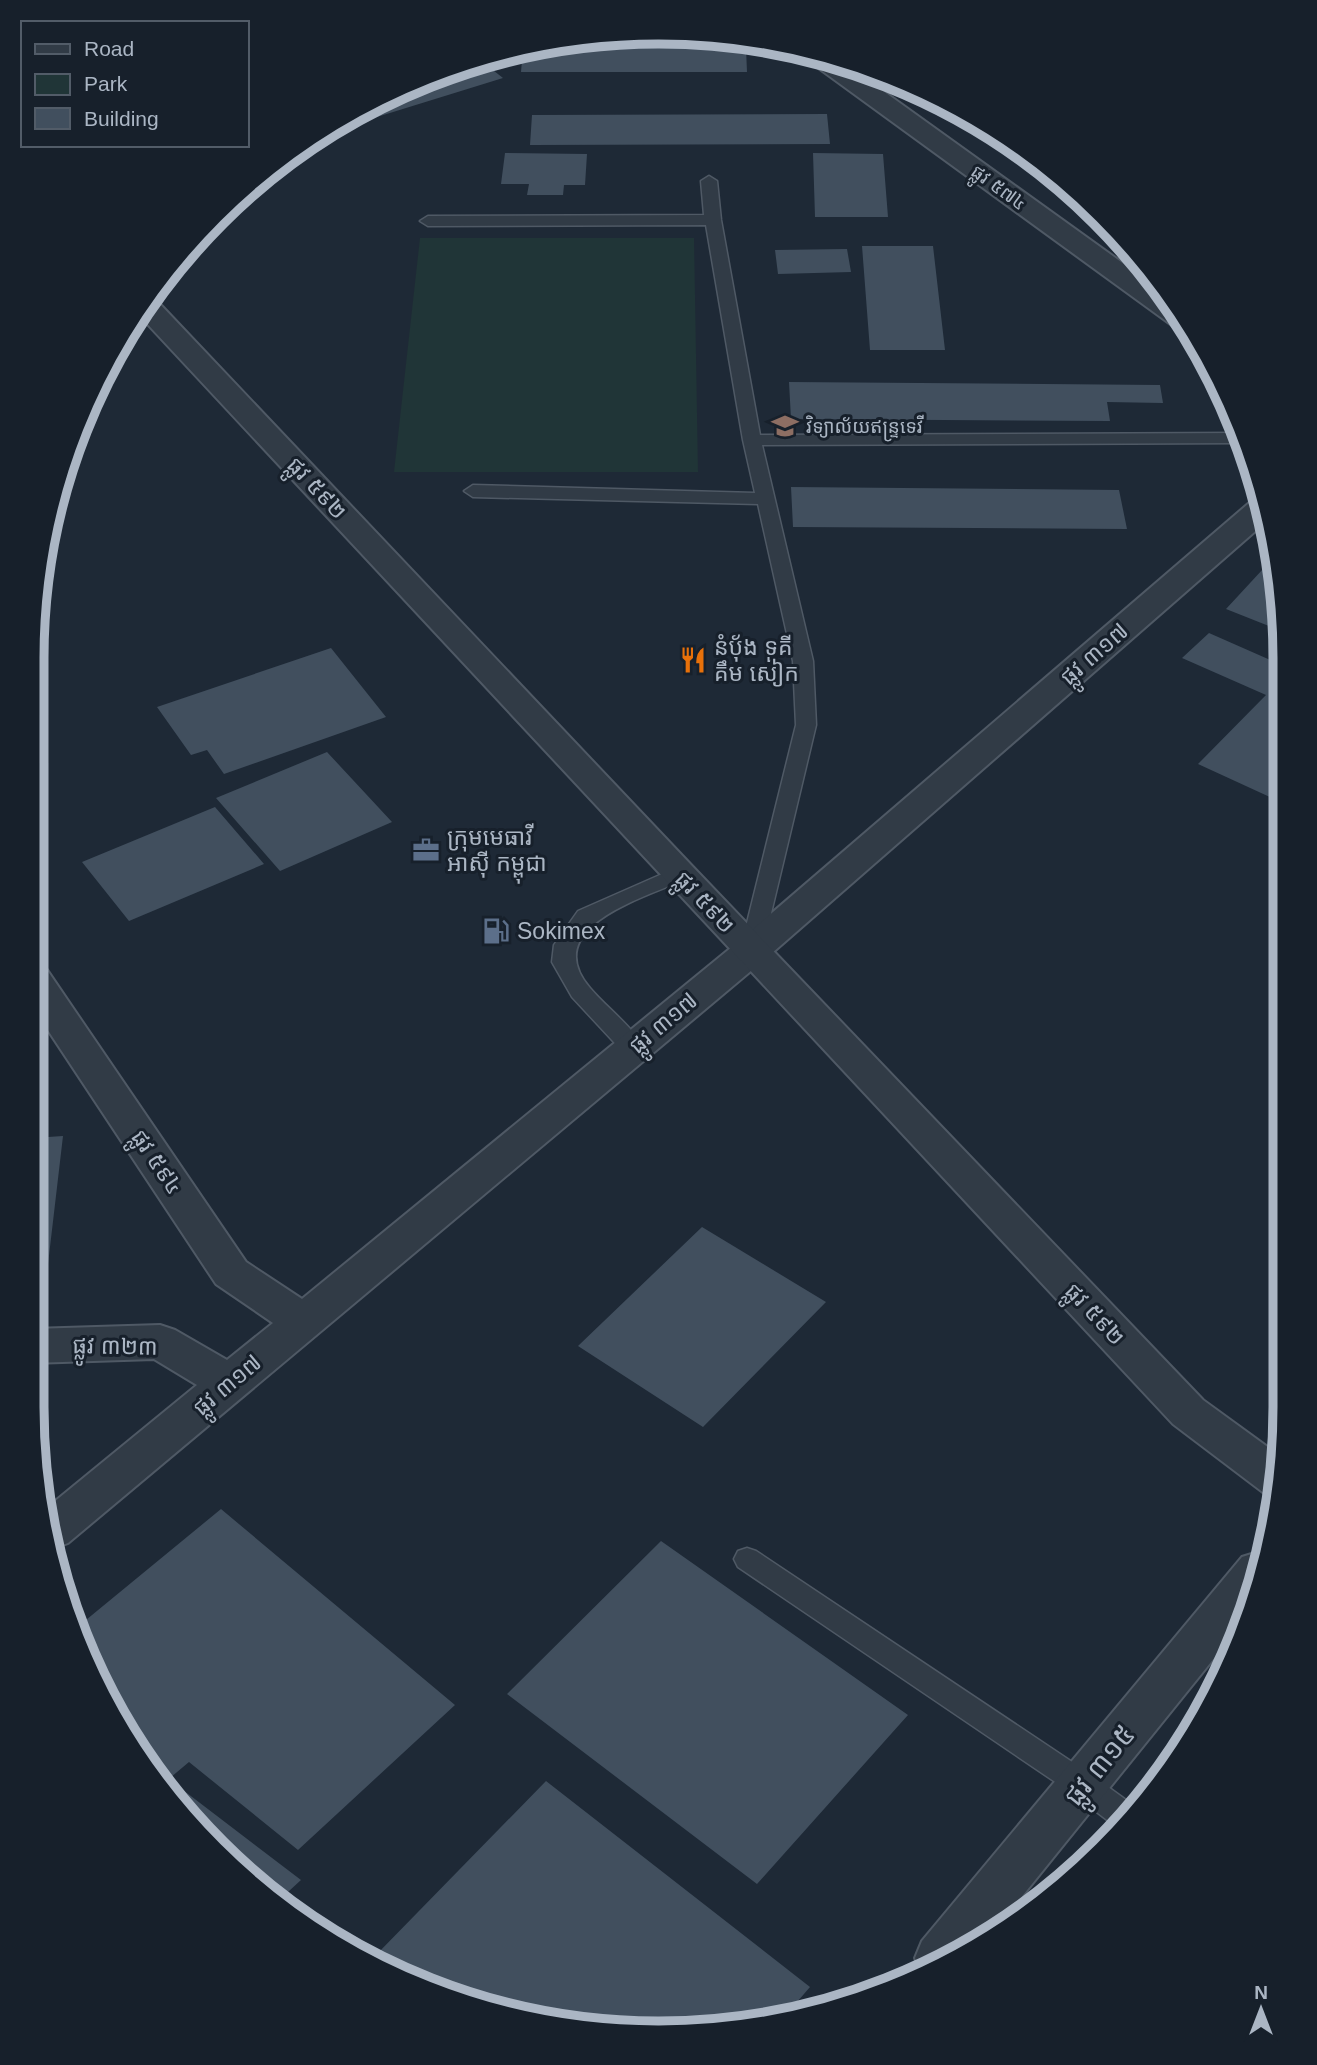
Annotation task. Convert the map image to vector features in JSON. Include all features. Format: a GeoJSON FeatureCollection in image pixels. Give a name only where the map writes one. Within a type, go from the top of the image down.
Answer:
{"type":"FeatureCollection","features":[{"type":"Feature","properties":{"kind":"street","name":"ផ្លូវ ៥៧៤"},"geometry":{"type":"LineString","coordinates":[[838,71],[1160,304]]}},
{"type":"Feature","properties":{"kind":"street","name":"ផ្លូវ ៥៩២"},"geometry":{"type":"LineString","coordinates":[[148,315],[1188,1412],[1269,1472]]}},
{"type":"Feature","properties":{"kind":"street","name":"ផ្លូវ ៣១៧"},"geometry":{"type":"LineString","coordinates":[[56,1527],[751,951],[1256,515]]}},
{"type":"Feature","properties":{"kind":"street","name":"ផ្លូវ ៥៩៤"},"geometry":{"type":"LineString","coordinates":[[44,994],[231,1273],[303,1321]]}},
{"type":"Feature","properties":{"kind":"street","name":"ផ្លូវ ៣២៣"},"geometry":{"type":"LineString","coordinates":[[44,1346],[160,1342],[229,1383]]}},
{"type":"Feature","properties":{"kind":"street","name":"ផ្លូវ ៣១៥"},"geometry":{"type":"LineString","coordinates":[[952,1946],[1246,1585]]}},
{"type":"Feature","properties":{"kind":"lane"},"geometry":{"type":"LineString","coordinates":[[709,181],[713,220],[752,440],[803,660],[806,725],[751,951]]}},
{"type":"Feature","properties":{"kind":"lane"},"geometry":{"type":"LineString","coordinates":[[428,220],[713,220]]}},
{"type":"Feature","properties":{"kind":"lane"},"geometry":{"type":"LineString","coordinates":[[752,440],[1232,438]]}},
{"type":"Feature","properties":{"kind":"lane"},"geometry":{"type":"LineString","coordinates":[[473,491],[766,499]]}},
{"type":"Feature","properties":{"kind":"lane"},"geometry":{"type":"LineString","coordinates":[[633,1048],[580,991],[563,962],[565,945],[586,916],[678,874]]}},
{"type":"Feature","properties":{"kind":"lane"},"geometry":{"type":"LineString","coordinates":[[747,1559],[1120,1813]]}},
{"type":"Feature","properties":{"kind":"green space"},"geometry":{"type":"Polygon","coordinates":[[[420,238],[694,238],[698,472],[394,472],[420,238]]]}},
{"type":"Feature","properties":{"kind":"building"},"geometry":{"type":"Polygon","coordinates":[[[588,48],[746,50],[747,72],[521,72],[522,60],[588,48]]]}},
{"type":"Feature","properties":{"kind":"building"},"geometry":{"type":"Polygon","coordinates":[[[490,68],[503,78],[355,124],[387,107],[461,76],[490,68]]]}},
{"type":"Feature","properties":{"kind":"building"},"geometry":{"type":"Polygon","coordinates":[[[827,114],[830,144],[530,145],[532,115],[827,114]]]}},
{"type":"Feature","properties":{"kind":"building"},"geometry":{"type":"Polygon","coordinates":[[[505,153],[587,154],[585,185],[564,185],[563,195],[527,195],[529,184],[501,184],[505,153]]]}},
{"type":"Feature","properties":{"kind":"building"},"geometry":{"type":"Polygon","coordinates":[[[813,153],[883,154],[888,217],[815,217],[813,153]]]}},
{"type":"Feature","properties":{"kind":"building"},"geometry":{"type":"Polygon","coordinates":[[[862,246],[933,246],[945,350],[870,350],[862,246]]]}},
{"type":"Feature","properties":{"kind":"building"},"geometry":{"type":"Polygon","coordinates":[[[847,249],[851,272],[778,274],[775,250],[847,249]]]}},
{"type":"Feature","properties":{"kind":"building"},"geometry":{"type":"Polygon","coordinates":[[[789,382],[1160,385],[1163,403],[1107,402],[1110,421],[791,419],[789,382]]]}},
{"type":"Feature","properties":{"kind":"building"},"geometry":{"type":"Polygon","coordinates":[[[791,487],[1119,490],[1127,529],[793,527],[791,487]]]}},
{"type":"Feature","properties":{"kind":"building"},"geometry":{"type":"Polygon","coordinates":[[[1266,566],[1272,627],[1226,609],[1266,566]]]}},
{"type":"Feature","properties":{"kind":"building"},"geometry":{"type":"Polygon","coordinates":[[[1209,633],[1273,661],[1273,798],[1198,764],[1266,695],[1182,658],[1209,633]]]}},
{"type":"Feature","properties":{"kind":"building"},"geometry":{"type":"Polygon","coordinates":[[[331,648],[386,717],[224,774],[207,750],[191,755],[157,707],[331,648]]]}},
{"type":"Feature","properties":{"kind":"building"},"geometry":{"type":"Polygon","coordinates":[[[327,752],[392,822],[280,871],[216,798],[327,752]]]}},
{"type":"Feature","properties":{"kind":"building"},"geometry":{"type":"Polygon","coordinates":[[[215,807],[264,864],[129,921],[82,862],[215,807]]]}},
{"type":"Feature","properties":{"kind":"building"},"geometry":{"type":"Polygon","coordinates":[[[63,1136],[48,1264],[44,1264],[44,1137],[63,1136]]]}},
{"type":"Feature","properties":{"kind":"building"},"geometry":{"type":"Polygon","coordinates":[[[702,1227],[826,1302],[703,1427],[578,1346],[702,1227]]]}},
{"type":"Feature","properties":{"kind":"building"},"geometry":{"type":"Polygon","coordinates":[[[221,1509],[455,1705],[298,1850],[189,1762],[169,1779],[126,1714],[83,1622],[221,1509]]]}},
{"type":"Feature","properties":{"kind":"building"},"geometry":{"type":"Polygon","coordinates":[[[661,1541],[908,1715],[757,1884],[507,1694],[661,1541]]]}},
{"type":"Feature","properties":{"kind":"building"},"geometry":{"type":"Polygon","coordinates":[[[546,1781],[810,1987],[794,2005],[739,2016],[699,2020],[618,2020],[578,2016],[499,2000],[461,1989],[378,1953],[546,1781]]]}},
{"type":"Feature","properties":{"kind":"building"},"geometry":{"type":"Polygon","coordinates":[[[183,1790],[301,1880],[285,1895],[224,1841],[180,1792],[183,1790]]]}},
{"type":"Feature","properties":{"kind":"place","name":"វិទ្យាល័យឥន្រ្ទទេវី"},"geometry":{"type":"Point","coordinates":[785,426]}},
{"type":"Feature","properties":{"kind":"place","name":"នំប៉័ង ទួគី គឹម សៀក"},"geometry":{"type":"Point","coordinates":[693,660]}},
{"type":"Feature","properties":{"kind":"place","name":"ក្រុមមេធាវី អាស៊ី កម្ពុជា"},"geometry":{"type":"Point","coordinates":[426,850]}},
{"type":"Feature","properties":{"kind":"place","name":"Sokimex"},"geometry":{"type":"Point","coordinates":[496,931]}}]}
